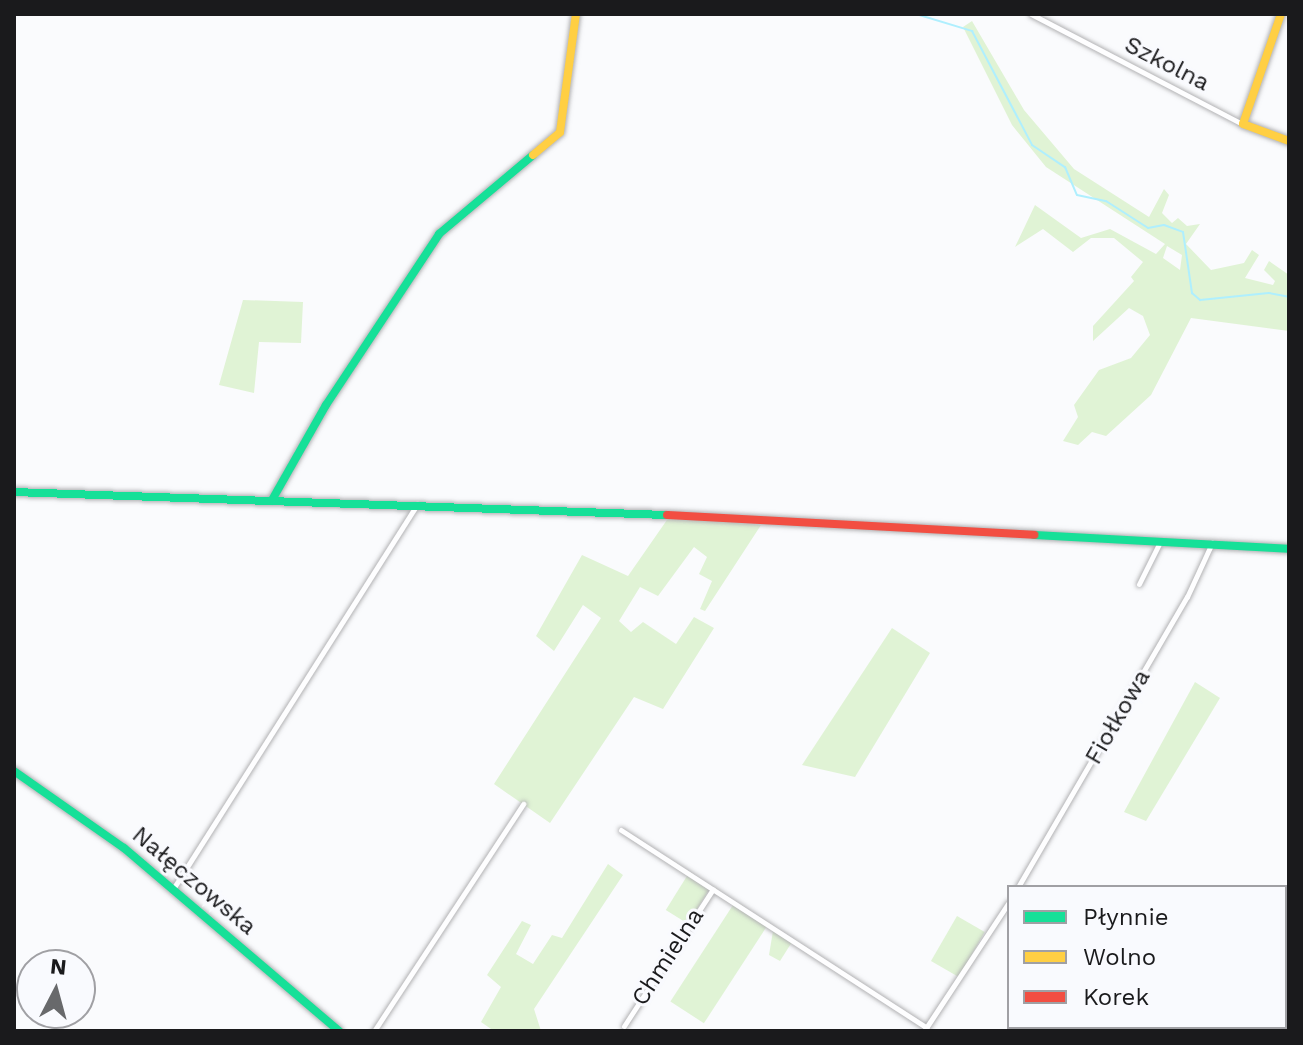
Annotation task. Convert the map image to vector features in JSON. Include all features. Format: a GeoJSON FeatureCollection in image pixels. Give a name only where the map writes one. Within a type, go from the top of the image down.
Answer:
{"type":"FeatureCollection","features":[{"type":"Feature","properties":{"kind":"street"},"geometry":{"type":"LineString","coordinates":[[272,500],[326,405],[439,234],[560,132],[576,14]]}},
{"type":"Feature","properties":{"kind":"street","name":"Szkolna"},"geometry":{"type":"LineString","coordinates":[[1031,14],[1243,124],[1289,141]]}},
{"type":"Feature","properties":{"kind":"street"},"geometry":{"type":"LineString","coordinates":[[1243,124],[1281,14]]}},
{"type":"Feature","properties":{"kind":"street"},"geometry":{"type":"LineString","coordinates":[[14,492],[417,503],[1289,549]]}},
{"type":"Feature","properties":{"kind":"street"},"geometry":{"type":"LineString","coordinates":[[173,889],[397,543],[417,503]]}},
{"type":"Feature","properties":{"kind":"street"},"geometry":{"type":"LineString","coordinates":[[1139,584],[1161,541]]}},
{"type":"Feature","properties":{"kind":"street","name":"Fiołkowa"},"geometry":{"type":"LineString","coordinates":[[1019,885],[1187,597],[1212,543]]}},
{"type":"Feature","properties":{"kind":"street","name":"Nałęczowska"},"geometry":{"type":"LineString","coordinates":[[14,771],[84,817],[339,1031]]}},
{"type":"Feature","properties":{"kind":"street"},"geometry":{"type":"LineString","coordinates":[[374,1031],[523,804]]}},
{"type":"Feature","properties":{"kind":"street"},"geometry":{"type":"LineString","coordinates":[[621,830],[926,1029],[1007,905]]}},
{"type":"Feature","properties":{"kind":"street","name":"Chmielna"},"geometry":{"type":"LineString","coordinates":[[624,1026],[713,889]]}},
{"type":"Feature","properties":{"kind":"green space"},"geometry":{"type":"Polygon","coordinates":[[[972,21],[1024,110],[1074,169],[1149,217],[1164,189],[1169,195],[1162,213],[1172,223],[1178,218],[1187,226],[1200,224],[1186,244],[1211,270],[1244,263],[1252,250],[1259,255],[1245,278],[1273,285],[1275,281],[1264,270],[1269,261],[1289,275],[1289,331],[1191,318],[1151,395],[1106,436],[1092,432],[1078,445],[1063,441],[1078,417],[1074,405],[1099,370],[1131,358],[1150,335],[1143,316],[1129,308],[1093,341],[1093,326],[1134,281],[1131,277],[1143,262],[1114,238],[1091,238],[1073,252],[1043,229],[1015,247],[1035,205],[1081,238],[1110,229],[1156,254],[1165,244],[1046,167],[1012,125],[963,27],[972,21]],[[1167,246],[1163,258],[1180,270],[1182,255],[1167,246]]]}},
{"type":"Feature","properties":{"kind":"green space"},"geometry":{"type":"Polygon","coordinates":[[[243,300],[303,302],[301,343],[259,342],[254,393],[219,385],[243,300]]]}},
{"type":"Feature","properties":{"kind":"green space"},"geometry":{"type":"Polygon","coordinates":[[[669,517],[761,525],[705,611],[700,609],[712,581],[699,574],[707,557],[694,547],[658,596],[640,587],[619,621],[631,632],[643,622],[676,644],[694,617],[714,628],[663,709],[634,697],[550,823],[494,784],[601,618],[583,605],[554,651],[536,636],[582,555],[628,576],[669,517]]]}},
{"type":"Feature","properties":{"kind":"green space"},"geometry":{"type":"Polygon","coordinates":[[[892,628],[930,653],[855,777],[802,765],[892,628]]]}},
{"type":"Feature","properties":{"kind":"green space"},"geometry":{"type":"Polygon","coordinates":[[[1195,682],[1220,698],[1146,821],[1124,812],[1195,682]]]}},
{"type":"Feature","properties":{"kind":"green space"},"geometry":{"type":"Polygon","coordinates":[[[608,864],[623,875],[534,1009],[541,1031],[494,1031],[481,1022],[501,987],[487,975],[522,921],[531,925],[516,954],[533,964],[552,935],[562,938],[608,864]]]}},
{"type":"Feature","properties":{"kind":"green space"},"geometry":{"type":"Polygon","coordinates":[[[687,876],[709,890],[688,924],[666,910],[687,876]]]}},
{"type":"Feature","properties":{"kind":"green space"},"geometry":{"type":"Polygon","coordinates":[[[733,905],[767,927],[704,1023],[670,1001],[733,905]]]}},
{"type":"Feature","properties":{"kind":"green space"},"geometry":{"type":"Polygon","coordinates":[[[957,916],[985,932],[959,977],[931,961],[957,916]]]}},
{"type":"Feature","properties":{"kind":"green space"},"geometry":{"type":"Polygon","coordinates":[[[773,931],[792,942],[780,961],[769,955],[773,931]]]}},
{"type":"Feature","properties":{"kind":"waterway"},"geometry":{"type":"LineString","coordinates":[[916,14],[972,31],[1032,145],[1065,167],[1077,195],[1106,201],[1148,228],[1164,225],[1183,232],[1192,293],[1200,300],[1269,293],[1289,297]]}},
{"type":"Feature","properties":{"kind":"traffic: fast"},"geometry":{"type":"LineString","coordinates":[[272,500],[326,405],[439,234],[533,155]]}},
{"type":"Feature","properties":{"kind":"traffic: fast"},"geometry":{"type":"LineString","coordinates":[[14,492],[667,515]]}},
{"type":"Feature","properties":{"kind":"traffic: fast"},"geometry":{"type":"LineString","coordinates":[[1034,535],[1289,549]]}},
{"type":"Feature","properties":{"kind":"traffic: fast"},"geometry":{"type":"LineString","coordinates":[[14,771],[124,848],[339,1031]]}},
{"type":"Feature","properties":{"kind":"traffic: slow"},"geometry":{"type":"LineString","coordinates":[[533,155],[560,132],[576,14]]}},
{"type":"Feature","properties":{"kind":"traffic: slow"},"geometry":{"type":"LineString","coordinates":[[1281,14],[1243,124],[1289,141]]}},
{"type":"Feature","properties":{"kind":"traffic: jam"},"geometry":{"type":"LineString","coordinates":[[667,515],[1034,535]]}}]}
